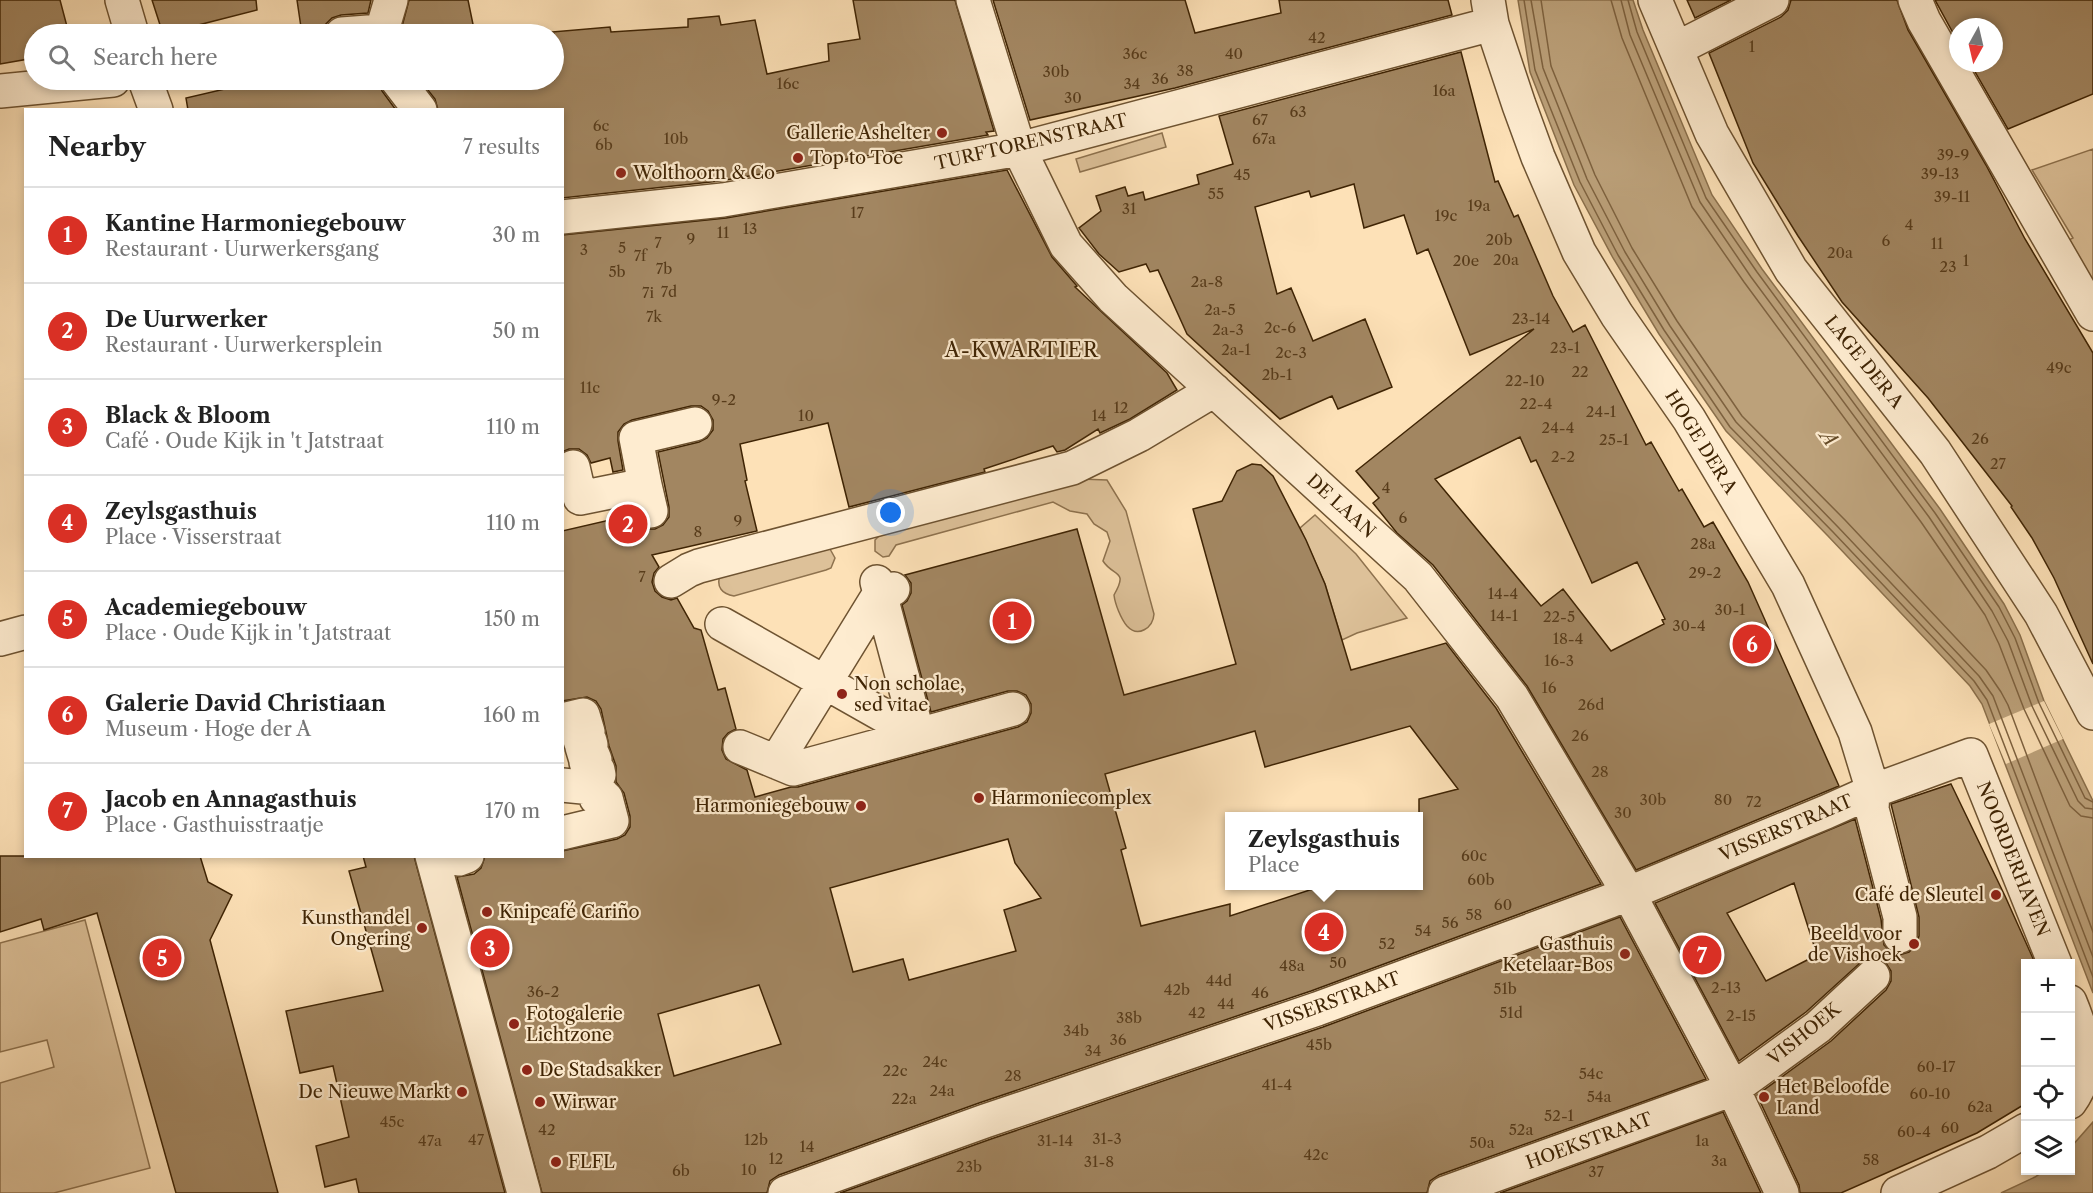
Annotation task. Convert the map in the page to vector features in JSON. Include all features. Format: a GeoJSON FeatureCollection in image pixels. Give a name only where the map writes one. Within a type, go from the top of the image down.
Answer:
{"type":"FeatureCollection","features":[{"type":"Feature","properties":{"kind":"street"},"geometry":{"type":"LineString","coordinates":[[122,0],[129,24]]}},
{"type":"Feature","properties":{"kind":"street"},"geometry":{"type":"LineString","coordinates":[[384,24],[391,0]]}},
{"type":"Feature","properties":{"kind":"street","name":"DE LAAN"},"geometry":{"type":"LineString","coordinates":[[973,0],[1019,148],[1066,245],[1113,298],[1418,577],[1512,697],[1629,894],[1733,1089],[1782,1193]]}},
{"type":"Feature","properties":{"kind":"street","name":"LAGE DER A"},"geometry":{"type":"LineString","coordinates":[[1655,0],[1712,134],[1791,270],[1935,452],[2042,614],[2091,707]]}},
{"type":"Feature","properties":{"kind":"street"},"geometry":{"type":"LineString","coordinates":[[1676,49],[1772,0]]}},
{"type":"Feature","properties":{"kind":"street"},"geometry":{"type":"LineString","coordinates":[[1915,0],[1929,31],[2093,314]]}},
{"type":"Feature","properties":{"kind":"street","name":"TURFTORENSTRAAT"},"geometry":{"type":"LineString","coordinates":[[564,217],[723,200],[1019,148],[1490,12]]}},
{"type":"Feature","properties":{"kind":"street","name":"HOGE DER A"},"geometry":{"type":"LineString","coordinates":[[1490,12],[1538,157],[1579,252],[1617,315],[1689,419],[1788,585],[1855,732],[1873,791]]}},
{"type":"Feature","properties":{"kind":"street"},"geometry":{"type":"LineString","coordinates":[[0,91],[24,89]]}},
{"type":"Feature","properties":{"kind":"street"},"geometry":{"type":"LineString","coordinates":[[149,90],[155,108]]}},
{"type":"Feature","properties":{"kind":"street"},"geometry":{"type":"LineString","coordinates":[[405,90],[418,108]]}},
{"type":"Feature","properties":{"kind":"street"},"geometry":{"type":"LineString","coordinates":[[671,581],[699,566],[1072,468],[1138,435],[1214,390]]}},
{"type":"Feature","properties":{"kind":"street"},"geometry":{"type":"LineString","coordinates":[[573,467],[580,498],[648,498],[636,438],[695,424]]}},
{"type":"Feature","properties":{"kind":"street"},"geometry":{"type":"LineString","coordinates":[[776,762],[885,588],[918,735]]}},
{"type":"Feature","properties":{"kind":"street"},"geometry":{"type":"LineString","coordinates":[[722,624],[918,735]]}},
{"type":"Feature","properties":{"kind":"street"},"geometry":{"type":"LineString","coordinates":[[0,639],[24,633]]}},
{"type":"Feature","properties":{"kind":"street"},"geometry":{"type":"LineString","coordinates":[[740,747],[793,769],[1012,709]]}},
{"type":"Feature","properties":{"kind":"street"},"geometry":{"type":"LineString","coordinates":[[564,720],[583,715],[588,732],[585,733],[586,736],[579,737],[581,743],[590,741],[591,745],[582,747],[585,757],[593,754],[595,760],[586,762],[589,773],[598,770],[599,776],[590,778],[578,787],[596,798],[603,795],[603,799],[606,798],[612,821],[564,833]]}},
{"type":"Feature","properties":{"kind":"street","name":"NOORDERHAVEN"},"geometry":{"type":"LineString","coordinates":[[1873,791],[1971,755],[2053,959]]}},
{"type":"Feature","properties":{"kind":"street"},"geometry":{"type":"LineString","coordinates":[[1873,791],[1872,809],[1900,917],[1900,936]]}},
{"type":"Feature","properties":{"kind":"street","name":"VISSERSTRAAT"},"geometry":{"type":"LineString","coordinates":[[785,1193],[985,1121],[1317,1009],[1629,894],[1873,791]]}},
{"type":"Feature","properties":{"kind":"street"},"geometry":{"type":"LineString","coordinates":[[433,858],[524,1193]]}},
{"type":"Feature","properties":{"kind":"street","name":"VISHOEK"},"geometry":{"type":"LineString","coordinates":[[1733,1089],[1818,1027],[1873,976]]}},
{"type":"Feature","properties":{"kind":"street"},"geometry":{"type":"LineString","coordinates":[[2074,1013],[2085,1039],[2088,1071],[2081,1090],[2075,1097]]}},
{"type":"Feature","properties":{"kind":"street","name":"HOEKSTRAAT"},"geometry":{"type":"LineString","coordinates":[[1445,1193],[1733,1089]]}},
{"type":"Feature","properties":{"kind":"street"},"geometry":{"type":"LineString","coordinates":[[1898,1193],[1988,1152],[2021,1132]]}},
{"type":"Feature","properties":{"kind":"shaded area"},"geometry":{"type":"Polygon","coordinates":[[[1162,133],[1166,147],[1080,172],[1076,159],[1162,133]]]}},
{"type":"Feature","properties":{"kind":"shaded area"},"geometry":{"type":"Polygon","coordinates":[[[2093,149],[2093,293],[2063,243],[2073,238],[2032,170],[2093,149]]]}},
{"type":"Feature","properties":{"kind":"shaded area"},"geometry":{"type":"Polygon","coordinates":[[[1080,479],[1107,480],[1126,511],[1154,614],[1151,623],[1144,630],[1131,630],[1117,607],[1114,595],[1120,577],[1103,561],[1110,541],[1107,532],[1094,524],[1087,514],[1070,511],[1053,502],[896,545],[889,556],[883,557],[875,551],[875,540],[879,536],[1080,479]]]}},
{"type":"Feature","properties":{"kind":"shaded area"},"geometry":{"type":"Polygon","coordinates":[[[1315,515],[1356,554],[1407,618],[1357,633],[1342,640],[1325,584],[1300,528],[1315,515]]]}},
{"type":"Feature","properties":{"kind":"shaded area"},"geometry":{"type":"Polygon","coordinates":[[[825,547],[830,549],[835,558],[831,568],[826,570],[734,596],[723,592],[720,586],[720,575],[825,547]]]}},
{"type":"Feature","properties":{"kind":"shaded area"},"geometry":{"type":"Polygon","coordinates":[[[85,920],[150,1168],[54,1193],[0,1193],[0,1083],[54,1067],[47,1040],[0,1052],[0,943],[85,920]]]}},
{"type":"Feature","properties":{"kind":"water","name":"A"},"geometry":{"type":"Polygon","coordinates":[[[1518,0],[1633,0],[1643,30],[1712,195],[1762,269],[1940,509],[2004,604],[2020,635],[2044,701],[2093,801],[2093,993],[1982,704],[1970,686],[1726,431],[1659,334],[1613,258],[1574,185],[1530,72],[1518,0]]]}},
{"type":"Feature","properties":{"kind":"water"},"geometry":{"type":"Polygon","coordinates":[[[2093,1122],[2093,1193],[2001,1193],[2038,1175],[2075,1175],[2075,1142],[2093,1122]]]}},
{"type":"Feature","properties":{"kind":"pier"},"geometry":{"type":"Polygon","coordinates":[[[2044,701],[2063,739],[2006,764],[1989,724],[2044,701]]]}},
{"type":"Feature","properties":{"kind":"building"},"geometry":{"type":"Polygon","coordinates":[[[0,0],[60,0],[66,24],[24,24],[24,60],[0,64],[0,0]]]}},
{"type":"Feature","properties":{"kind":"building"},"geometry":{"type":"Polygon","coordinates":[[[152,0],[256,0],[257,10],[202,24],[160,24],[152,0]]]}},
{"type":"Feature","properties":{"kind":"building"},"geometry":{"type":"Polygon","coordinates":[[[297,0],[371,0],[368,13],[341,15],[332,18],[326,24],[301,24],[297,0]]]}},
{"type":"Feature","properties":{"kind":"building"},"geometry":{"type":"Polygon","coordinates":[[[409,0],[468,0],[473,24],[403,24],[409,0]]]}},
{"type":"Feature","properties":{"kind":"building"},"geometry":{"type":"Polygon","coordinates":[[[853,0],[955,0],[994,131],[986,132],[988,135],[720,181],[564,198],[564,108],[437,108],[435,99],[428,90],[564,90],[564,31],[610,27],[611,32],[688,27],[688,19],[719,16],[721,25],[755,20],[767,74],[829,61],[828,44],[860,39],[853,0]]]}},
{"type":"Feature","properties":{"kind":"building"},"geometry":{"type":"Polygon","coordinates":[[[993,0],[1185,0],[1195,33],[1281,13],[1279,0],[1448,0],[1452,15],[1175,88],[1030,120],[993,0]]]}},
{"type":"Feature","properties":{"kind":"building"},"geometry":{"type":"Polygon","coordinates":[[[1687,0],[1731,0],[1695,18],[1687,0]]]}},
{"type":"Feature","properties":{"kind":"building"},"geometry":{"type":"Polygon","coordinates":[[[1791,0],[1897,0],[1908,30],[1986,165],[2025,239],[2093,353],[2093,664],[2054,578],[2012,506],[1928,398],[1842,302],[1753,163],[1709,53],[1781,17],[1788,10],[1791,0]]]}},
{"type":"Feature","properties":{"kind":"building"},"geometry":{"type":"Polygon","coordinates":[[[1935,0],[2093,0],[2093,94],[2008,129],[1975,72],[2003,72],[2003,18],[1949,18],[1949,26],[1935,0]]]}},
{"type":"Feature","properties":{"kind":"building"},"geometry":{"type":"Polygon","coordinates":[[[1461,52],[1495,182],[1498,181],[1514,217],[1518,215],[1553,296],[1573,332],[1585,325],[1646,445],[1651,442],[1679,491],[1682,489],[1704,527],[1713,522],[1748,582],[1839,786],[1636,870],[1527,686],[1433,565],[1397,533],[1373,503],[1379,498],[1356,471],[1534,329],[1470,355],[1428,249],[1417,254],[1404,215],[1364,228],[1354,184],[1311,197],[1309,191],[1255,207],[1277,294],[1291,288],[1313,341],[1365,319],[1392,387],[1338,409],[1332,396],[1280,419],[1187,334],[1158,270],[1150,272],[1146,264],[1119,272],[1099,254],[1079,228],[1101,211],[1096,196],[1125,187],[1128,196],[1143,192],[1145,200],[1199,184],[1197,175],[1233,164],[1219,116],[1461,52]],[[1520,437],[1435,479],[1541,606],[1563,589],[1611,651],[1664,624],[1662,620],[1665,619],[1637,562],[1592,583],[1536,460],[1531,462],[1520,437]]]}},
{"type":"Feature","properties":{"kind":"building"},"geometry":{"type":"Polygon","coordinates":[[[221,90],[382,90],[395,108],[188,108],[186,98],[221,90]]]}},
{"type":"Feature","properties":{"kind":"building"},"geometry":{"type":"Polygon","coordinates":[[[1007,170],[1052,257],[1077,286],[1075,287],[1167,373],[1177,390],[1130,419],[1100,433],[1098,429],[1065,450],[1057,452],[1053,446],[984,469],[985,472],[849,507],[828,423],[740,444],[747,480],[745,481],[757,531],[652,555],[659,567],[654,573],[652,582],[655,591],[662,597],[671,600],[677,598],[694,628],[701,630],[718,690],[725,688],[736,729],[723,739],[722,750],[726,759],[747,770],[755,797],[1018,727],[1027,722],[1031,713],[1031,704],[1026,695],[1017,691],[1008,691],[931,712],[902,605],[911,593],[911,583],[905,575],[1077,529],[1124,695],[1236,664],[1193,509],[1222,501],[1237,471],[1252,464],[1261,465],[1273,476],[1306,540],[1325,584],[1351,670],[1446,643],[1496,708],[1601,884],[1311,991],[979,1103],[779,1175],[770,1181],[767,1193],[542,1193],[457,877],[474,874],[481,868],[484,858],[564,858],[564,851],[617,839],[625,835],[630,827],[630,816],[624,793],[616,782],[616,766],[601,709],[596,701],[587,697],[564,701],[564,531],[623,517],[621,509],[631,507],[637,523],[645,529],[655,529],[663,525],[669,517],[669,507],[658,452],[699,442],[707,438],[713,430],[713,420],[708,411],[701,406],[691,406],[632,420],[624,424],[618,432],[623,470],[613,472],[610,458],[591,463],[587,455],[579,449],[564,451],[564,235],[726,218],[1007,170]],[[1008,839],[830,888],[853,972],[903,959],[909,980],[1016,951],[1004,910],[1041,898],[1015,863],[1008,839]],[[759,985],[658,1014],[674,1076],[781,1044],[759,985]]]}},
{"type":"Feature","properties":{"kind":"building"},"geometry":{"type":"Polygon","coordinates":[[[1951,784],[2033,959],[2021,959],[2021,1106],[1977,1133],[1841,1193],[1800,1193],[1799,1185],[1757,1095],[1831,1041],[1886,990],[1891,981],[1891,971],[1886,963],[1878,958],[1869,958],[1861,962],[1806,1012],[1739,1061],[1655,903],[1855,819],[1881,919],[1884,945],[1891,952],[1899,955],[1909,952],[1916,945],[1919,936],[1919,917],[1891,804],[1951,784]],[[1794,883],[1727,913],[1766,981],[1817,955],[1794,883]]]}},
{"type":"Feature","properties":{"kind":"building"},"geometry":{"type":"Polygon","coordinates":[[[0,856],[201,858],[208,882],[232,895],[210,940],[278,1193],[176,1193],[97,913],[44,930],[41,919],[0,932],[0,856]]]}},
{"type":"Feature","properties":{"kind":"building"},"geometry":{"type":"Polygon","coordinates":[[[364,858],[415,858],[505,1193],[359,1193],[356,1179],[325,1187],[316,1146],[349,1137],[333,1066],[300,1073],[286,1011],[383,991],[349,871],[366,867],[364,858]]]}},
{"type":"Feature","properties":{"kind":"building"},"geometry":{"type":"Polygon","coordinates":[[[1620,917],[1706,1079],[1439,1175],[1430,1181],[1427,1193],[840,1193],[991,1139],[1323,1027],[1620,917]]]}},
{"type":"Feature","properties":{"kind":"building"},"geometry":{"type":"Polygon","coordinates":[[[1723,1112],[1761,1193],[1500,1193],[1723,1112]]]}},
{"type":"Feature","properties":{"kind":"place","name":"Gallerie Ashelter"},"geometry":{"type":"Point","coordinates":[942,133]}},
{"type":"Feature","properties":{"kind":"place","name":"Top to Toe"},"geometry":{"type":"Point","coordinates":[798,158]}},
{"type":"Feature","properties":{"kind":"place","name":"Wolthoorn & Co"},"geometry":{"type":"Point","coordinates":[621,173]}},
{"type":"Feature","properties":{"kind":"place","name":"De Uurwerker"},"geometry":{"type":"Point","coordinates":[628,524]}},
{"type":"Feature","properties":{"kind":"place","name":"Kantine Harmoniegebouw"},"geometry":{"type":"Point","coordinates":[1012,621]}},
{"type":"Feature","properties":{"kind":"place","name":"Galerie David Christiaan"},"geometry":{"type":"Point","coordinates":[1752,644]}},
{"type":"Feature","properties":{"kind":"place","name":"Non scholae, sed vitae"},"geometry":{"type":"Point","coordinates":[842,694]}},
{"type":"Feature","properties":{"kind":"place","name":"Harmoniecomplex"},"geometry":{"type":"Point","coordinates":[979,798]}},
{"type":"Feature","properties":{"kind":"place","name":"Harmoniegebouw"},"geometry":{"type":"Point","coordinates":[861,806]}},
{"type":"Feature","properties":{"kind":"place","name":"Café de Sleutel"},"geometry":{"type":"Point","coordinates":[1996,895]}},
{"type":"Feature","properties":{"kind":"place","name":"Knipcafé Cariño"},"geometry":{"type":"Point","coordinates":[487,912]}},
{"type":"Feature","properties":{"kind":"place","name":"Kunsthandel Ongering"},"geometry":{"type":"Point","coordinates":[422,928]}},
{"type":"Feature","properties":{"kind":"place","name":"Zeylsgasthuis"},"geometry":{"type":"Point","coordinates":[1324,932]}},
{"type":"Feature","properties":{"kind":"place","name":"Beeld voor de Vishoek"},"geometry":{"type":"Point","coordinates":[1914,944]}},
{"type":"Feature","properties":{"kind":"place","name":"Black & Bloom"},"geometry":{"type":"Point","coordinates":[490,948]}},
{"type":"Feature","properties":{"kind":"place","name":"Gasthuis Ketelaar-Bos"},"geometry":{"type":"Point","coordinates":[1625,954]}},
{"type":"Feature","properties":{"kind":"place","name":"Jacob en Annagasthuis"},"geometry":{"type":"Point","coordinates":[1702,955]}},
{"type":"Feature","properties":{"kind":"place","name":"Academiegebouw"},"geometry":{"type":"Point","coordinates":[162,958]}},
{"type":"Feature","properties":{"kind":"place","name":"Fotogalerie Lichtzone"},"geometry":{"type":"Point","coordinates":[514,1024]}},
{"type":"Feature","properties":{"kind":"place","name":"De Stadsakker"},"geometry":{"type":"Point","coordinates":[527,1070]}},
{"type":"Feature","properties":{"kind":"place","name":"De Nieuwe Markt"},"geometry":{"type":"Point","coordinates":[462,1092]}},
{"type":"Feature","properties":{"kind":"place","name":"Het Beloofde Land"},"geometry":{"type":"Point","coordinates":[1764,1097]}},
{"type":"Feature","properties":{"kind":"place","name":"Wirwar"},"geometry":{"type":"Point","coordinates":[540,1102]}},
{"type":"Feature","properties":{"kind":"place","name":"FLFL"},"geometry":{"type":"Point","coordinates":[556,1162]}},
{"type":"Feature","properties":{"kind":"district","name":"A-KWARTIER"},"geometry":{"type":"Point","coordinates":[1022,350]}}]}
